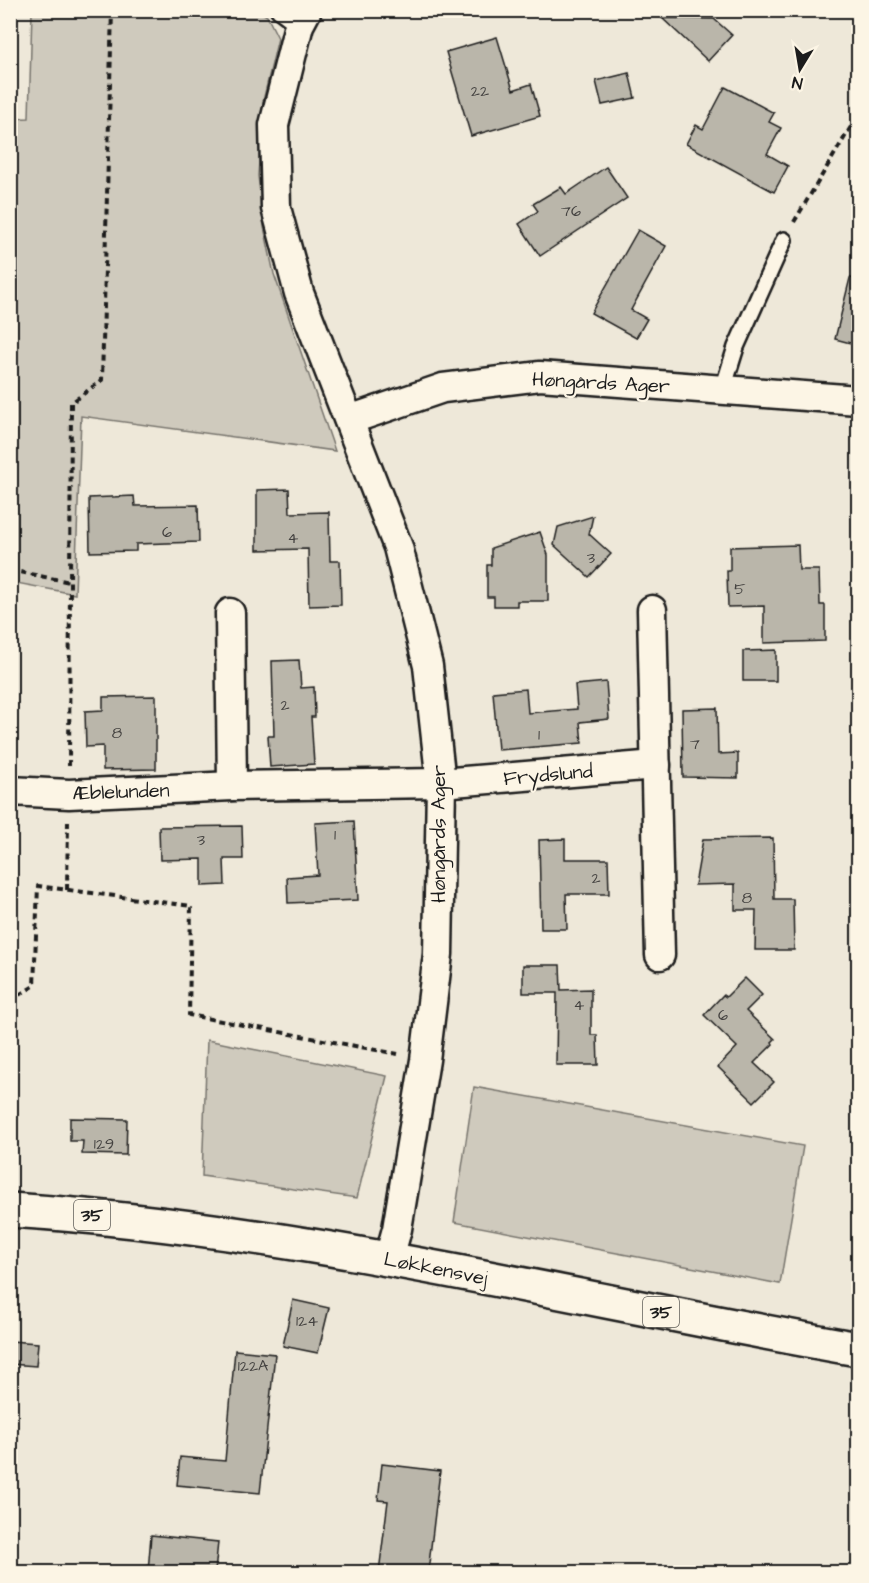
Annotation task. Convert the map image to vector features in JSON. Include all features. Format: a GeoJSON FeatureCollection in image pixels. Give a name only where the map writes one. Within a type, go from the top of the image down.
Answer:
{"type":"FeatureCollection","features":[{"type":"Feature","properties":{"kind":"main road","name":"Løkkensvej"},"geometry":{"type":"LineString","coordinates":[[10,1210],[165,1223],[389,1258],[858,1349]]}},
{"type":"Feature","properties":{"kind":"street","name":"Høngårds Ager"},"geometry":{"type":"LineString","coordinates":[[295,15],[274,125],[276,208],[299,293],[398,547],[429,666],[441,783],[438,954],[425,1060],[397,1228],[389,1258]]}},
{"type":"Feature","properties":{"kind":"street","name":"Høngårds Ager"},"geometry":{"type":"LineString","coordinates":[[349,420],[443,388],[540,376],[858,400]]}},
{"type":"Feature","properties":{"kind":"street"},"geometry":{"type":"LineString","coordinates":[[652,610],[660,955]]}},
{"type":"Feature","properties":{"kind":"street"},"geometry":{"type":"LineString","coordinates":[[230,613],[232,786]]}},
{"type":"Feature","properties":{"kind":"street","name":"Frydslund"},"geometry":{"type":"LineString","coordinates":[[441,783],[656,765]]}},
{"type":"Feature","properties":{"kind":"street","name":"Æblelunden"},"geometry":{"type":"LineString","coordinates":[[10,791],[69,794],[232,786],[441,783]]}},
{"type":"Feature","properties":{"kind":"lane"},"geometry":{"type":"LineString","coordinates":[[723,389],[736,347],[784,240]]}},
{"type":"Feature","properties":{"kind":"path"},"geometry":{"type":"LineString","coordinates":[[67,890],[70,403],[102,380],[112,10]]}},
{"type":"Feature","properties":{"kind":"path"},"geometry":{"type":"LineString","coordinates":[[784,240],[858,115]]}},
{"type":"Feature","properties":{"kind":"path"},"geometry":{"type":"LineString","coordinates":[[10,570],[70,582]]}},
{"type":"Feature","properties":{"kind":"path"},"geometry":{"type":"LineString","coordinates":[[10,1000],[34,986],[38,886],[191,906],[189,1015],[425,1060]]}},
{"type":"Feature","properties":{"kind":"shaded area"},"geometry":{"type":"Polygon","coordinates":[[[32,11],[259,11],[267,16],[278,38],[263,101],[258,176],[264,227],[274,274],[335,451],[81,416],[75,594],[11,582],[10,119],[29,118],[32,11]]]}},
{"type":"Feature","properties":{"kind":"shaded area"},"geometry":{"type":"Polygon","coordinates":[[[207,1040],[387,1076],[357,1198],[202,1176],[207,1040]]]}},
{"type":"Feature","properties":{"kind":"shaded area"},"geometry":{"type":"Polygon","coordinates":[[[474,1087],[803,1146],[780,1284],[454,1222],[474,1087]]]}},
{"type":"Feature","properties":{"kind":"building"},"geometry":{"type":"Polygon","coordinates":[[[662,18],[714,19],[732,35],[708,61],[662,18]]]}},
{"type":"Feature","properties":{"kind":"building"},"geometry":{"type":"Polygon","coordinates":[[[497,37],[513,90],[531,84],[540,116],[471,136],[446,52],[497,37]]]}},
{"type":"Feature","properties":{"kind":"building"},"geometry":{"type":"Polygon","coordinates":[[[629,73],[635,98],[602,105],[596,81],[629,73]]]}},
{"type":"Feature","properties":{"kind":"building"},"geometry":{"type":"Polygon","coordinates":[[[725,87],[774,113],[769,122],[781,128],[767,154],[788,166],[774,192],[686,144],[696,125],[703,129],[725,87]]]}},
{"type":"Feature","properties":{"kind":"building"},"geometry":{"type":"Polygon","coordinates":[[[606,167],[627,198],[540,256],[519,224],[538,211],[533,204],[561,187],[566,194],[606,167]]]}},
{"type":"Feature","properties":{"kind":"building"},"geometry":{"type":"Polygon","coordinates":[[[638,230],[666,246],[631,310],[647,319],[636,338],[591,313],[638,230]]]}},
{"type":"Feature","properties":{"kind":"building"},"geometry":{"type":"Polygon","coordinates":[[[850,278],[858,279],[858,345],[835,339],[850,278]]]}},
{"type":"Feature","properties":{"kind":"building"},"geometry":{"type":"Polygon","coordinates":[[[289,489],[290,513],[329,512],[330,561],[340,561],[341,605],[309,606],[308,549],[257,550],[257,490],[289,489]]]}},
{"type":"Feature","properties":{"kind":"building"},"geometry":{"type":"Polygon","coordinates":[[[134,496],[135,506],[198,505],[199,542],[136,544],[136,551],[90,552],[89,498],[134,496]]]}},
{"type":"Feature","properties":{"kind":"building"},"geometry":{"type":"Polygon","coordinates":[[[593,516],[589,534],[611,554],[589,577],[554,545],[558,527],[593,516]]]}},
{"type":"Feature","properties":{"kind":"building"},"geometry":{"type":"Polygon","coordinates":[[[540,532],[548,555],[548,601],[517,601],[517,606],[494,606],[494,597],[487,597],[487,565],[491,565],[491,548],[540,532]]]}},
{"type":"Feature","properties":{"kind":"building"},"geometry":{"type":"Polygon","coordinates":[[[798,545],[799,570],[819,570],[820,605],[825,605],[825,641],[764,643],[764,606],[728,607],[727,571],[730,571],[730,547],[798,545]]]}},
{"type":"Feature","properties":{"kind":"building"},"geometry":{"type":"Polygon","coordinates":[[[776,650],[776,681],[743,681],[743,651],[776,650]]]}},
{"type":"Feature","properties":{"kind":"building"},"geometry":{"type":"Polygon","coordinates":[[[299,660],[301,688],[314,687],[315,717],[311,717],[314,764],[270,767],[268,736],[274,736],[272,661],[299,660]]]}},
{"type":"Feature","properties":{"kind":"building"},"geometry":{"type":"Polygon","coordinates":[[[606,682],[609,719],[580,722],[582,743],[498,750],[493,692],[526,689],[528,713],[577,709],[575,685],[606,682]]]}},
{"type":"Feature","properties":{"kind":"building"},"geometry":{"type":"Polygon","coordinates":[[[156,696],[156,769],[103,770],[103,746],[86,747],[85,711],[103,710],[103,697],[156,696]]]}},
{"type":"Feature","properties":{"kind":"building"},"geometry":{"type":"Polygon","coordinates":[[[717,708],[718,754],[738,753],[738,778],[683,777],[682,709],[717,708]]]}},
{"type":"Feature","properties":{"kind":"building"},"geometry":{"type":"Polygon","coordinates":[[[354,821],[358,900],[288,903],[287,877],[318,875],[315,823],[354,821]]]}},
{"type":"Feature","properties":{"kind":"building"},"geometry":{"type":"Polygon","coordinates":[[[242,826],[243,859],[224,859],[225,885],[202,886],[202,859],[160,860],[159,827],[242,826]]]}},
{"type":"Feature","properties":{"kind":"building"},"geometry":{"type":"Polygon","coordinates":[[[773,838],[774,899],[793,899],[794,950],[755,950],[756,910],[735,910],[735,884],[695,885],[703,839],[773,838]]]}},
{"type":"Feature","properties":{"kind":"building"},"geometry":{"type":"Polygon","coordinates":[[[565,839],[565,859],[608,859],[609,894],[566,894],[567,929],[541,929],[539,840],[565,839]]]}},
{"type":"Feature","properties":{"kind":"building"},"geometry":{"type":"Polygon","coordinates":[[[523,965],[560,965],[561,990],[591,989],[591,1035],[597,1035],[598,1065],[556,1065],[557,993],[523,993],[523,965]]]}},
{"type":"Feature","properties":{"kind":"building"},"geometry":{"type":"Polygon","coordinates":[[[745,978],[762,995],[746,1011],[775,1039],[754,1063],[774,1082],[754,1102],[718,1067],[737,1047],[704,1015],[723,995],[726,997],[745,978]]]}},
{"type":"Feature","properties":{"kind":"building"},"geometry":{"type":"Polygon","coordinates":[[[70,1118],[127,1119],[126,1155],[82,1154],[83,1141],[70,1141],[70,1118]]]}},
{"type":"Feature","properties":{"kind":"building"},"geometry":{"type":"Polygon","coordinates":[[[293,1300],[329,1308],[318,1353],[283,1346],[293,1300]]]}},
{"type":"Feature","properties":{"kind":"building"},"geometry":{"type":"Polygon","coordinates":[[[10,1341],[38,1343],[36,1366],[10,1364],[10,1341]]]}},
{"type":"Feature","properties":{"kind":"building"},"geometry":{"type":"Polygon","coordinates":[[[235,1350],[275,1354],[260,1493],[177,1485],[180,1457],[225,1461],[235,1350]]]}},
{"type":"Feature","properties":{"kind":"building"},"geometry":{"type":"Polygon","coordinates":[[[382,1464],[440,1471],[428,1572],[379,1572],[388,1501],[378,1500],[382,1464]]]}},
{"type":"Feature","properties":{"kind":"building"},"geometry":{"type":"Polygon","coordinates":[[[151,1535],[218,1542],[215,1572],[148,1572],[151,1535]]]}}]}
